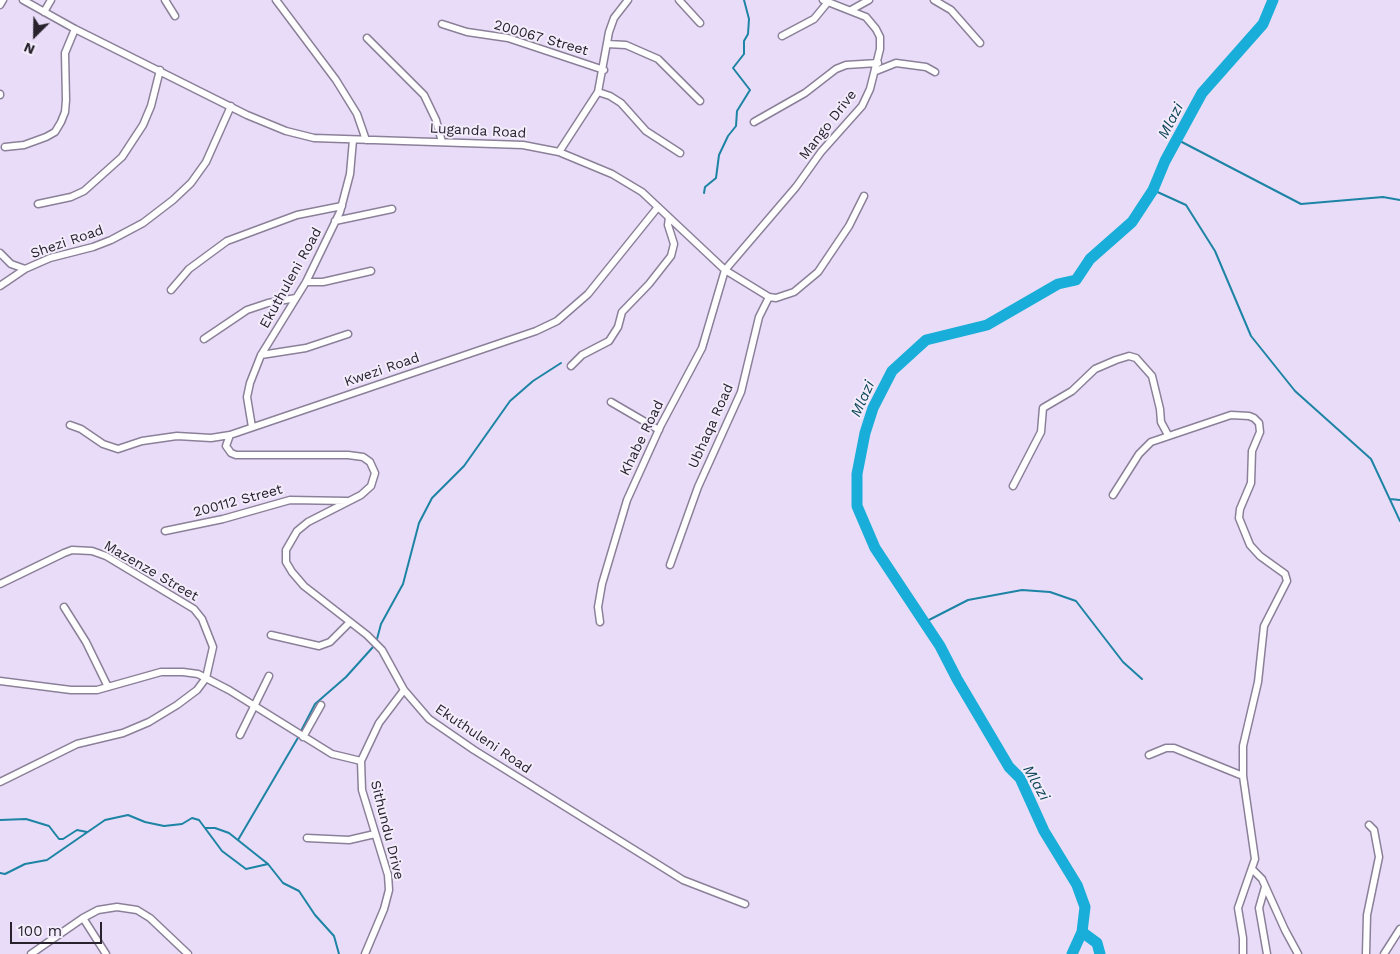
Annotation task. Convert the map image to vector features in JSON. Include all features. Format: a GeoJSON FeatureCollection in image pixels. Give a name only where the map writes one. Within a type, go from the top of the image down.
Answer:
{"type":"FeatureCollection","features":[{"type":"Feature","properties":{"kind":"street"},"geometry":{"type":"LineString","coordinates":[[0,5],[3,0]]}},
{"type":"Feature","properties":{"kind":"street","name":"Luganda Road"},"geometry":{"type":"LineString","coordinates":[[23,0],[75,30],[286,131],[314,138],[522,145],[559,152],[612,174],[642,192],[725,270],[769,296]]}},
{"type":"Feature","properties":{"kind":"street"},"geometry":{"type":"LineString","coordinates":[[44,12],[51,0]]}},
{"type":"Feature","properties":{"kind":"street"},"geometry":{"type":"LineString","coordinates":[[165,0],[175,16]]}},
{"type":"Feature","properties":{"kind":"street"},"geometry":{"type":"LineString","coordinates":[[276,0],[336,80],[357,114],[366,140]]}},
{"type":"Feature","properties":{"kind":"street"},"geometry":{"type":"LineString","coordinates":[[679,0],[700,23]]}},
{"type":"Feature","properties":{"kind":"street"},"geometry":{"type":"LineString","coordinates":[[851,10],[869,0]]}},
{"type":"Feature","properties":{"kind":"street"},"geometry":{"type":"LineString","coordinates":[[934,0],[951,10],[980,43]]}},
{"type":"Feature","properties":{"kind":"street"},"geometry":{"type":"LineString","coordinates":[[559,152],[598,92],[614,18],[625,1]]}},
{"type":"Feature","properties":{"kind":"street"},"geometry":{"type":"LineString","coordinates":[[782,36],[814,19],[826,1]]}},
{"type":"Feature","properties":{"kind":"street","name":"Mango Drive"},"geometry":{"type":"LineString","coordinates":[[725,270],[796,187],[821,152],[862,106],[870,89],[878,63],[880,37],[876,29],[866,17],[826,1]]}},
{"type":"Feature","properties":{"kind":"street","name":"200067 Street"},"geometry":{"type":"LineString","coordinates":[[442,24],[467,32],[508,38],[604,70]]}},
{"type":"Feature","properties":{"kind":"street"},"geometry":{"type":"LineString","coordinates":[[5,147],[24,145],[46,137],[54,132],[61,122],[66,112],[65,53],[75,30]]}},
{"type":"Feature","properties":{"kind":"street"},"geometry":{"type":"LineString","coordinates":[[367,38],[424,95],[436,120],[442,142]]}},
{"type":"Feature","properties":{"kind":"street"},"geometry":{"type":"LineString","coordinates":[[607,44],[626,45],[658,59],[700,101]]}},
{"type":"Feature","properties":{"kind":"street"},"geometry":{"type":"LineString","coordinates":[[754,122],[805,93],[836,69],[846,65],[878,63]]}},
{"type":"Feature","properties":{"kind":"street"},"geometry":{"type":"LineString","coordinates":[[876,71],[896,63],[922,66],[935,72]]}},
{"type":"Feature","properties":{"kind":"street"},"geometry":{"type":"LineString","coordinates":[[38,204],[71,197],[84,191],[122,156],[143,125],[151,106],[160,70]]}},
{"type":"Feature","properties":{"kind":"street"},"geometry":{"type":"LineString","coordinates":[[598,92],[621,102],[646,132],[680,153]]}},
{"type":"Feature","properties":{"kind":"street","name":"Shezi Road"},"geometry":{"type":"LineString","coordinates":[[0,286],[25,269],[50,258],[93,248],[112,240],[143,223],[173,200],[191,183],[206,162],[231,106]]}},
{"type":"Feature","properties":{"kind":"street","name":"Ekuthuleni Road"},"geometry":{"type":"LineString","coordinates":[[252,427],[247,398],[261,355],[306,282],[342,206],[350,174],[353,140]]}},
{"type":"Feature","properties":{"kind":"street"},"geometry":{"type":"LineString","coordinates":[[769,296],[776,298],[794,292],[818,272],[838,245],[864,196]]}},
{"type":"Feature","properties":{"kind":"street"},"geometry":{"type":"LineString","coordinates":[[170,290],[189,269],[227,241],[297,215],[342,206]]}},
{"type":"Feature","properties":{"kind":"street","name":"Kwezi Road"},"geometry":{"type":"LineString","coordinates":[[70,425],[81,429],[103,444],[118,449],[142,442],[177,436],[211,438],[230,435],[548,326],[570,311],[588,294],[658,207]]}},
{"type":"Feature","properties":{"kind":"street"},"geometry":{"type":"LineString","coordinates":[[335,221],[392,209]]}},
{"type":"Feature","properties":{"kind":"street"},"geometry":{"type":"LineString","coordinates":[[571,366],[582,355],[609,341],[618,327],[622,312],[643,291],[671,256],[674,244],[668,225],[669,218]]}},
{"type":"Feature","properties":{"kind":"street"},"geometry":{"type":"LineString","coordinates":[[0,253],[11,264],[25,269]]}},
{"type":"Feature","properties":{"kind":"street","name":"Khabe Road"},"geometry":{"type":"LineString","coordinates":[[600,622],[599,598],[618,528],[636,476],[658,430],[702,348],[725,270]]}},
{"type":"Feature","properties":{"kind":"street"},"geometry":{"type":"LineString","coordinates":[[306,282],[323,282],[371,271]]}},
{"type":"Feature","properties":{"kind":"street","name":"Ubhaqa Road"},"geometry":{"type":"LineString","coordinates":[[670,565],[698,487],[741,392],[758,316],[769,296]]}},
{"type":"Feature","properties":{"kind":"street"},"geometry":{"type":"LineString","coordinates":[[204,339],[221,330],[247,310],[268,303],[296,298]]}},
{"type":"Feature","properties":{"kind":"street"},"geometry":{"type":"LineString","coordinates":[[261,355],[306,348],[348,334]]}},
{"type":"Feature","properties":{"kind":"street"},"geometry":{"type":"LineString","coordinates":[[1013,486],[1041,432],[1043,408],[1072,391],[1095,369],[1116,360],[1129,356],[1136,358],[1152,376],[1160,409],[1161,422],[1168,435]]}},
{"type":"Feature","properties":{"kind":"street"},"geometry":{"type":"LineString","coordinates":[[611,402],[658,430]]}},
{"type":"Feature","properties":{"kind":"street"},"geometry":{"type":"LineString","coordinates":[[1113,495],[1144,448],[1168,435],[1231,415],[1249,416],[1257,420],[1260,432],[1252,451],[1251,483],[1240,509],[1239,518],[1250,545],[1260,556],[1285,574],[1287,578],[1286,586],[1276,602],[1262,634],[1258,682],[1243,746],[1243,776],[1255,853],[1253,870],[1238,908],[1243,938],[1243,954]]}},
{"type":"Feature","properties":{"kind":"street","name":"Ekuthuleni Road"},"geometry":{"type":"LineString","coordinates":[[230,435],[226,446],[236,455],[363,457],[370,462],[374,468],[374,480],[371,486],[360,495],[308,522],[294,535],[286,550],[286,562],[304,586],[382,650],[404,690],[429,719],[474,750],[683,880],[745,904]]}},
{"type":"Feature","properties":{"kind":"street","name":"200112 Street"},"geometry":{"type":"LineString","coordinates":[[165,531],[223,519],[290,500],[349,501]]}},
{"type":"Feature","properties":{"kind":"street","name":"Mazenze Street"},"geometry":{"type":"LineString","coordinates":[[0,584],[72,550],[92,552],[106,556],[194,609],[202,618],[213,647],[206,678]]}},
{"type":"Feature","properties":{"kind":"street"},"geometry":{"type":"LineString","coordinates":[[64,607],[86,642],[108,687]]}},
{"type":"Feature","properties":{"kind":"street"},"geometry":{"type":"LineString","coordinates":[[271,635],[319,646],[330,642],[350,622]]}},
{"type":"Feature","properties":{"kind":"street"},"geometry":{"type":"LineString","coordinates":[[0,681],[71,690],[97,690],[161,672],[183,672],[206,678],[254,705],[332,754],[361,761]]}},
{"type":"Feature","properties":{"kind":"street"},"geometry":{"type":"LineString","coordinates":[[240,735],[269,676]]}},
{"type":"Feature","properties":{"kind":"street"},"geometry":{"type":"LineString","coordinates":[[0,782],[77,744],[123,733],[149,722],[197,690],[206,678]]}},
{"type":"Feature","properties":{"kind":"street","name":"Sithundu Drive"},"geometry":{"type":"LineString","coordinates":[[365,954],[384,910],[389,890],[388,875],[362,790],[361,761],[378,724],[404,690]]}},
{"type":"Feature","properties":{"kind":"street"},"geometry":{"type":"LineString","coordinates":[[303,737],[321,705]]}},
{"type":"Feature","properties":{"kind":"street"},"geometry":{"type":"LineString","coordinates":[[1150,755],[1166,748],[1174,748],[1243,776]]}},
{"type":"Feature","properties":{"kind":"street"},"geometry":{"type":"LineString","coordinates":[[1366,954],[1368,914],[1379,857],[1374,830],[1369,825]]}},
{"type":"Feature","properties":{"kind":"street"},"geometry":{"type":"LineString","coordinates":[[307,838],[349,840],[374,834]]}},
{"type":"Feature","properties":{"kind":"street"},"geometry":{"type":"LineString","coordinates":[[1253,870],[1262,879],[1298,954]]}},
{"type":"Feature","properties":{"kind":"street"},"geometry":{"type":"LineString","coordinates":[[1266,887],[1259,908],[1267,954]]}},
{"type":"Feature","properties":{"kind":"street"},"geometry":{"type":"LineString","coordinates":[[31,954],[83,918],[98,910],[117,907],[137,910],[164,929],[188,954]]}},
{"type":"Feature","properties":{"kind":"street"},"geometry":{"type":"LineString","coordinates":[[83,918],[106,954]]}},
{"type":"Feature","properties":{"kind":"street"},"geometry":{"type":"LineString","coordinates":[[1384,954],[1400,929]]}},
{"type":"Feature","properties":{"kind":"waterway"},"geometry":{"type":"LineString","coordinates":[[704,193],[705,187],[716,178],[719,155],[728,136],[736,126],[737,111],[750,90],[733,68],[744,54],[744,41],[748,34],[749,19],[744,0]]}},
{"type":"Feature","properties":{"kind":"waterway","name":"Mlazi"},"geometry":{"type":"LineString","coordinates":[[1072,954],[1082,932],[1085,907],[1077,885],[1044,831],[1020,778],[1009,767],[957,679],[940,646],[875,548],[857,506],[857,474],[865,433],[873,408],[892,371],[926,340],[987,325],[1058,284],[1076,280],[1090,259],[1132,222],[1153,190],[1165,161],[1202,93],[1263,24],[1273,0]]}},
{"type":"Feature","properties":{"kind":"waterway"},"geometry":{"type":"LineString","coordinates":[[1178,140],[1301,204],[1383,197],[1400,200]]}},
{"type":"Feature","properties":{"kind":"waterway"},"geometry":{"type":"LineString","coordinates":[[1153,190],[1186,205],[1215,251],[1251,336],[1295,391],[1371,459],[1400,521]]}},
{"type":"Feature","properties":{"kind":"waterway"},"geometry":{"type":"LineString","coordinates":[[377,639],[381,624],[403,584],[419,523],[432,498],[464,466],[510,401],[533,381],[561,363]]}},
{"type":"Feature","properties":{"kind":"waterway"},"geometry":{"type":"LineString","coordinates":[[1390,499],[1400,500]]}},
{"type":"Feature","properties":{"kind":"waterway"},"geometry":{"type":"LineString","coordinates":[[925,622],[968,600],[1022,590],[1050,592],[1076,601],[1123,662],[1142,679]]}},
{"type":"Feature","properties":{"kind":"waterway"},"geometry":{"type":"LineString","coordinates":[[301,731],[315,704],[346,677],[373,647]]}},
{"type":"Feature","properties":{"kind":"waterway"},"geometry":{"type":"LineString","coordinates":[[238,840],[299,736]]}},
{"type":"Feature","properties":{"kind":"waterway"},"geometry":{"type":"LineString","coordinates":[[0,873],[5,874],[25,864],[47,860],[105,820],[128,815],[145,822],[164,826],[182,824],[192,818],[199,820],[222,851],[246,869],[268,864],[283,883],[299,891],[315,915],[334,936],[339,954]]}},
{"type":"Feature","properties":{"kind":"waterway"},"geometry":{"type":"LineString","coordinates":[[0,820],[26,819],[49,826],[59,839],[63,839],[77,830],[87,832]]}},
{"type":"Feature","properties":{"kind":"waterway"},"geometry":{"type":"LineString","coordinates":[[205,828],[215,828],[229,833],[268,864]]}},
{"type":"Feature","properties":{"kind":"waterway","name":"Mlazi"},"geometry":{"type":"LineString","coordinates":[[1082,932],[1097,943],[1100,954]]}}]}
